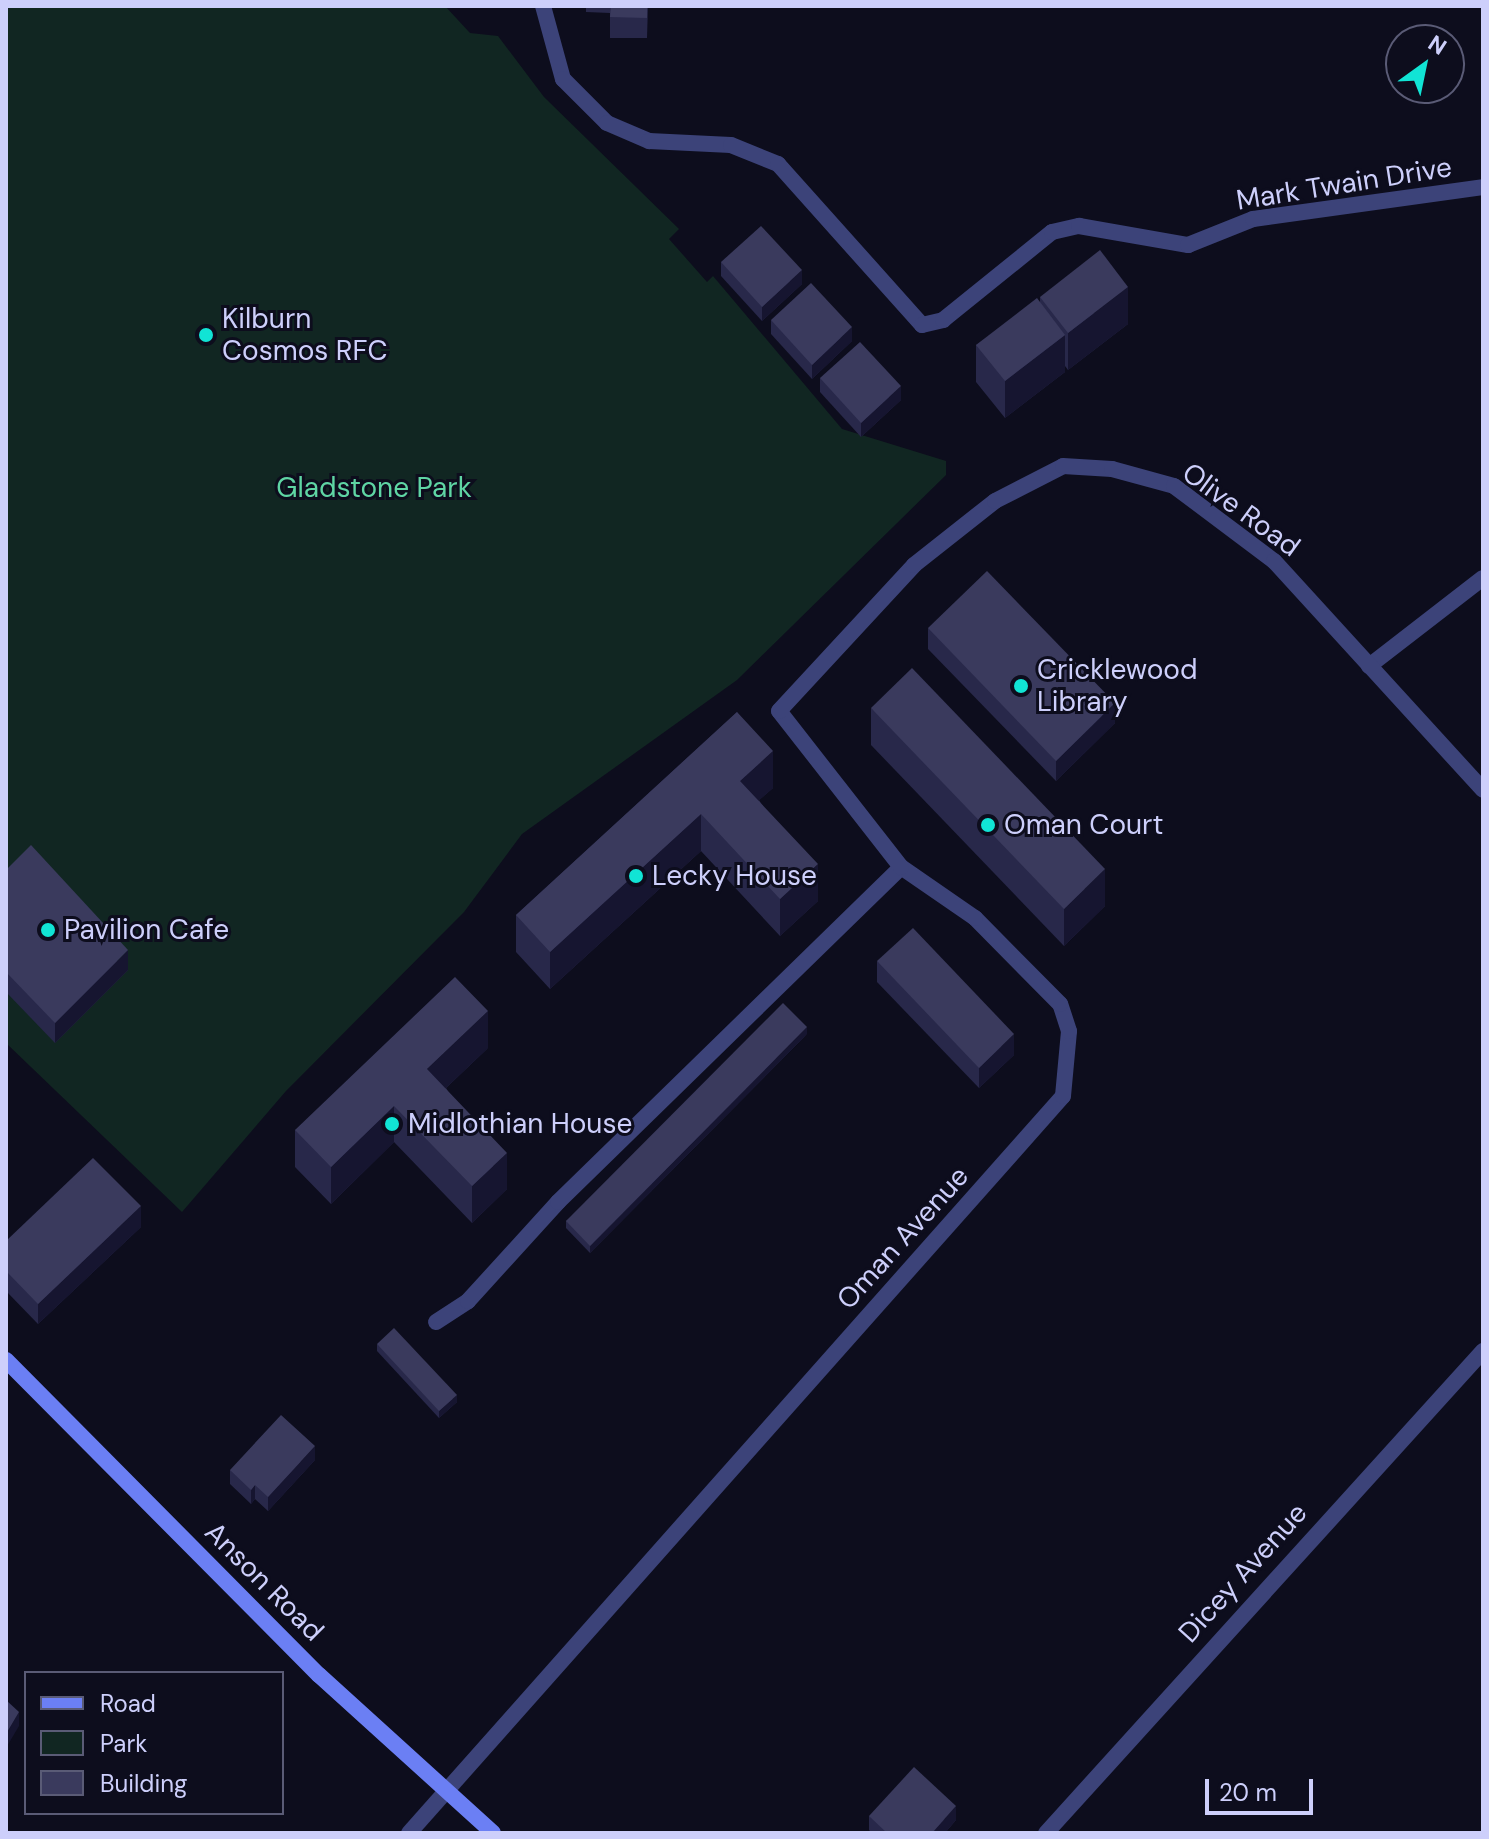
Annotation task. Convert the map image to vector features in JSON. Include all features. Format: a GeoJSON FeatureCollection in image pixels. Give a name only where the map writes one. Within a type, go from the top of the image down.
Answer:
{"type":"FeatureCollection","features":[{"type":"Feature","properties":{"kind":"street","name":"Mark Twain Drive"},"geometry":{"type":"LineString","coordinates":[[543,6],[563,79],[607,123],[649,141],[731,145],[778,164],[922,325],[943,320],[1052,232],[1079,226],[1188,245],[1253,219],[1483,187]]}},
{"type":"Feature","properties":{"kind":"street","name":"Olive Road"},"geometry":{"type":"LineString","coordinates":[[779,711],[914,565],[995,501],[1063,466],[1112,469],[1174,486],[1274,561],[1483,790]]}},
{"type":"Feature","properties":{"kind":"street"},"geometry":{"type":"LineString","coordinates":[[1369,666],[1483,578]]}},
{"type":"Feature","properties":{"kind":"street","name":"Oman Avenue"},"geometry":{"type":"LineString","coordinates":[[409,1833],[1063,1096],[1069,1031],[1060,1004],[975,918],[901,867],[779,711]]}},
{"type":"Feature","properties":{"kind":"street"},"geometry":{"type":"LineString","coordinates":[[436,1322],[468,1301],[558,1202],[901,867]]}},
{"type":"Feature","properties":{"kind":"street","name":"Dicey Avenue"},"geometry":{"type":"LineString","coordinates":[[1046,1833],[1483,1351]]}},
{"type":"Feature","properties":{"kind":"street","name":"Anson Road"},"geometry":{"type":"LineString","coordinates":[[6,1360],[319,1675],[493,1833]]}},
{"type":"Feature","properties":{"kind":"green space","name":"Gladstone Park"},"geometry":{"type":"Polygon","coordinates":[[[6,6],[445,6],[470,33],[498,36],[544,97],[679,229],[669,239],[707,282],[713,276],[842,429],[946,461],[946,475],[737,680],[522,834],[464,912],[286,1091],[182,1212],[6,1043],[6,6]]]}},
{"type":"Feature","properties":{"kind":"building"},"geometry":{"type":"Polygon","coordinates":[[[611,6],[647,6],[647,18],[610,17],[611,6]]]}},
{"type":"Feature","properties":{"kind":"building"},"geometry":{"type":"Polygon","coordinates":[[[761,226],[802,270],[762,307],[721,262],[761,226]]]}},
{"type":"Feature","properties":{"kind":"building"},"geometry":{"type":"Polygon","coordinates":[[[1100,250],[1128,287],[1068,333],[1040,297],[1100,250]]]}},
{"type":"Feature","properties":{"kind":"building"},"geometry":{"type":"Polygon","coordinates":[[[811,283],[852,327],[812,365],[771,320],[811,283]]]}},
{"type":"Feature","properties":{"kind":"building"},"geometry":{"type":"Polygon","coordinates":[[[1037,298],[1065,335],[1005,381],[976,345],[1037,298]]]}},
{"type":"Feature","properties":{"kind":"building"},"geometry":{"type":"Polygon","coordinates":[[[860,342],[901,386],[861,423],[820,378],[860,342]]]}},
{"type":"Feature","properties":{"kind":"building","name":"Cricklewood Library"},"geometry":{"type":"Polygon","coordinates":[[[987,571],[1115,703],[1056,761],[928,628],[987,571]]]}},
{"type":"Feature","properties":{"kind":"building"},"geometry":{"type":"Polygon","coordinates":[[[912,668],[1105,869],[1064,909],[871,708],[912,668]]]}},
{"type":"Feature","properties":{"kind":"building"},"geometry":{"type":"Polygon","coordinates":[[[737,712],[773,751],[740,781],[818,864],[780,899],[701,814],[550,952],[516,915],[737,712]]]}},
{"type":"Feature","properties":{"kind":"building","name":"Pavilion Cafe"},"geometry":{"type":"Polygon","coordinates":[[[31,845],[128,950],[55,1023],[6,972],[6,870],[31,845]]]}},
{"type":"Feature","properties":{"kind":"building"},"geometry":{"type":"Polygon","coordinates":[[[913,928],[1014,1034],[979,1068],[877,961],[913,928]]]}},
{"type":"Feature","properties":{"kind":"building"},"geometry":{"type":"Polygon","coordinates":[[[455,977],[488,1011],[427,1069],[507,1153],[472,1186],[394,1106],[331,1167],[295,1130],[455,977]]]}},
{"type":"Feature","properties":{"kind":"building"},"geometry":{"type":"Polygon","coordinates":[[[783,1003],[807,1027],[590,1246],[566,1221],[783,1003]]]}},
{"type":"Feature","properties":{"kind":"building"},"geometry":{"type":"Polygon","coordinates":[[[93,1158],[141,1206],[38,1304],[6,1271],[6,1241],[93,1158]]]}},
{"type":"Feature","properties":{"kind":"building"},"geometry":{"type":"Polygon","coordinates":[[[394,1328],[457,1395],[439,1411],[377,1344],[394,1328]]]}},
{"type":"Feature","properties":{"kind":"building"},"geometry":{"type":"Polygon","coordinates":[[[281,1415],[315,1446],[268,1497],[255,1485],[251,1490],[230,1470],[281,1415]]]}},
{"type":"Feature","properties":{"kind":"building"},"geometry":{"type":"Polygon","coordinates":[[[6,1700],[19,1712],[6,1734],[6,1700]]]}},
{"type":"Feature","properties":{"kind":"building"},"geometry":{"type":"Polygon","coordinates":[[[914,1767],[956,1806],[932,1833],[887,1833],[869,1816],[914,1767]]]}},
{"type":"Feature","properties":{"kind":"place","name":"Kilburn Cosmos RFC"},"geometry":{"type":"Point","coordinates":[206,335]}},
{"type":"Feature","properties":{"kind":"place","name":"Cricklewood Library"},"geometry":{"type":"Point","coordinates":[1021,686]}},
{"type":"Feature","properties":{"kind":"place","name":"Oman Court"},"geometry":{"type":"Point","coordinates":[988,825]}},
{"type":"Feature","properties":{"kind":"place","name":"Lecky House"},"geometry":{"type":"Point","coordinates":[636,876]}},
{"type":"Feature","properties":{"kind":"place","name":"Pavilion Cafe"},"geometry":{"type":"Point","coordinates":[48,930]}},
{"type":"Feature","properties":{"kind":"place","name":"Midlothian House"},"geometry":{"type":"Point","coordinates":[392,1124]}}]}
